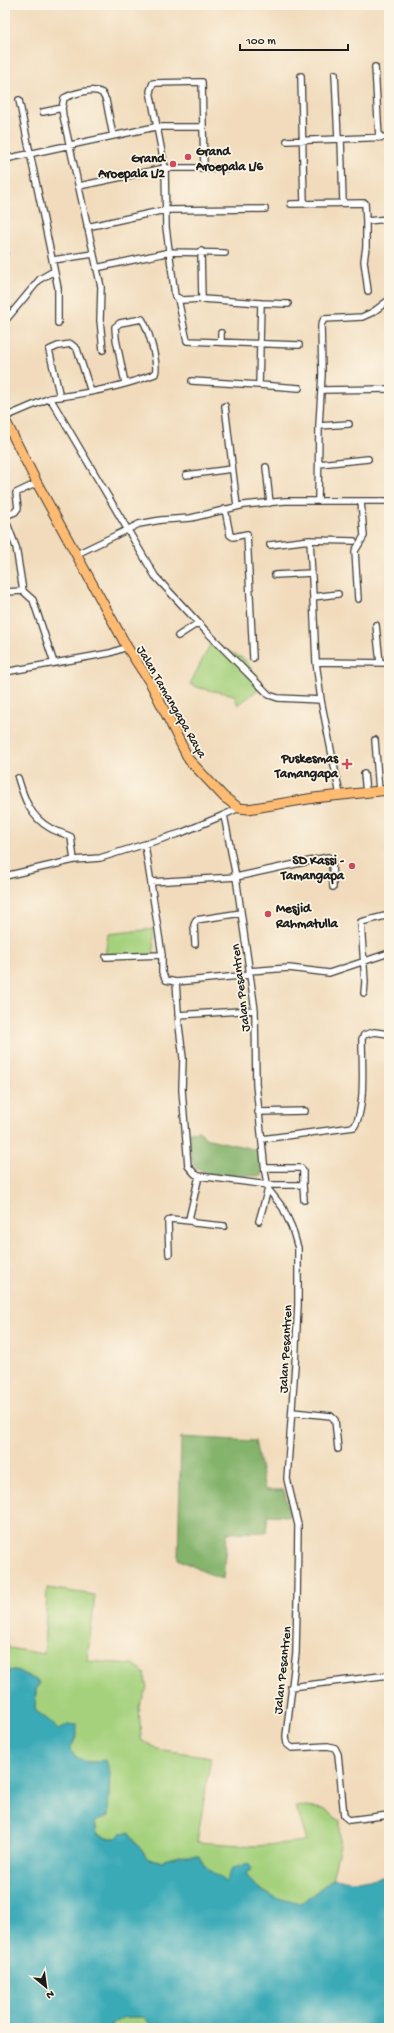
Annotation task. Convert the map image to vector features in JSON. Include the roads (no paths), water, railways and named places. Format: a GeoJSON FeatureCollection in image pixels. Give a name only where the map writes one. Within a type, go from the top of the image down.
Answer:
{"type":"FeatureCollection","features":[{"type":"Feature","properties":{"kind":"main road","name":"Jalan Tamangapa Raya"},"geometry":{"type":"LineString","coordinates":[[5,419],[37,483],[127,648],[151,684],[189,760],[224,797],[239,808]]}},
{"type":"Feature","properties":{"kind":"main road"},"geometry":{"type":"LineString","coordinates":[[239,808],[248,809],[340,795],[389,790]]}},
{"type":"Feature","properties":{"kind":"street"},"geometry":{"type":"LineString","coordinates":[[374,67],[379,138]]}},
{"type":"Feature","properties":{"kind":"street"},"geometry":{"type":"LineString","coordinates":[[335,74],[342,202]]}},
{"type":"Feature","properties":{"kind":"street"},"geometry":{"type":"LineString","coordinates":[[301,76],[304,204]]}},
{"type":"Feature","properties":{"kind":"street"},"geometry":{"type":"LineString","coordinates":[[204,168],[202,82],[155,82],[151,86],[150,91],[155,127],[165,168],[165,210],[175,296],[178,299],[187,341],[260,345],[299,345]]}},
{"type":"Feature","properties":{"kind":"street"},"geometry":{"type":"LineString","coordinates":[[103,350],[100,326],[101,287],[62,108],[64,98],[69,95],[100,91],[106,100],[113,136]]}},
{"type":"Feature","properties":{"kind":"street"},"geometry":{"type":"LineString","coordinates":[[19,100],[58,288],[58,323]]}},
{"type":"Feature","properties":{"kind":"street"},"geometry":{"type":"LineString","coordinates":[[43,112],[62,108]]}},
{"type":"Feature","properties":{"kind":"street"},"geometry":{"type":"LineString","coordinates":[[5,159],[155,127],[203,127]]}},
{"type":"Feature","properties":{"kind":"street"},"geometry":{"type":"LineString","coordinates":[[287,141],[389,137]]}},
{"type":"Feature","properties":{"kind":"street"},"geometry":{"type":"LineString","coordinates":[[78,186],[165,168],[226,168]]}},
{"type":"Feature","properties":{"kind":"street"},"geometry":{"type":"LineString","coordinates":[[290,204],[342,202],[364,203],[366,221],[366,247],[364,261],[368,291]]}},
{"type":"Feature","properties":{"kind":"street"},"geometry":{"type":"LineString","coordinates":[[87,227],[165,210],[265,209]]}},
{"type":"Feature","properties":{"kind":"street"},"geometry":{"type":"LineString","coordinates":[[366,221],[389,218]]}},
{"type":"Feature","properties":{"kind":"street"},"geometry":{"type":"LineString","coordinates":[[5,239],[5,252]]}},
{"type":"Feature","properties":{"kind":"street"},"geometry":{"type":"LineString","coordinates":[[201,251],[202,299]]}},
{"type":"Feature","properties":{"kind":"street"},"geometry":{"type":"LineString","coordinates":[[96,268],[170,252],[201,251],[225,253]]}},
{"type":"Feature","properties":{"kind":"street"},"geometry":{"type":"LineString","coordinates":[[53,260],[93,254]]}},
{"type":"Feature","properties":{"kind":"street"},"geometry":{"type":"LineString","coordinates":[[5,321],[40,279],[54,271]]}},
{"type":"Feature","properties":{"kind":"street"},"geometry":{"type":"LineString","coordinates":[[178,299],[288,304]]}},
{"type":"Feature","properties":{"kind":"street"},"geometry":{"type":"LineString","coordinates":[[318,501],[321,325],[324,319],[362,317],[373,312],[389,300]]}},
{"type":"Feature","properties":{"kind":"street"},"geometry":{"type":"LineString","coordinates":[[259,385],[261,303]]}},
{"type":"Feature","properties":{"kind":"street"},"geometry":{"type":"LineString","coordinates":[[5,419],[50,398],[91,392],[125,383],[155,374],[157,370],[145,324],[142,319],[120,323],[115,327],[125,383]]}},
{"type":"Feature","properties":{"kind":"street"},"geometry":{"type":"LineString","coordinates":[[221,334],[221,342]]}},
{"type":"Feature","properties":{"kind":"street"},"geometry":{"type":"LineString","coordinates":[[60,397],[49,350],[58,346],[71,344],[77,349],[91,392]]}},
{"type":"Feature","properties":{"kind":"street"},"geometry":{"type":"LineString","coordinates":[[192,381],[299,388]]}},
{"type":"Feature","properties":{"kind":"street"},"geometry":{"type":"LineString","coordinates":[[321,390],[389,389]]}},
{"type":"Feature","properties":{"kind":"street"},"geometry":{"type":"LineString","coordinates":[[50,398],[155,576],[198,623],[269,695],[278,698],[321,700]]}},
{"type":"Feature","properties":{"kind":"street"},"geometry":{"type":"LineString","coordinates":[[225,406],[237,506]]}},
{"type":"Feature","properties":{"kind":"street"},"geometry":{"type":"LineString","coordinates":[[319,426],[349,424]]}},
{"type":"Feature","properties":{"kind":"street"},"geometry":{"type":"LineString","coordinates":[[319,464],[368,459]]}},
{"type":"Feature","properties":{"kind":"street"},"geometry":{"type":"LineString","coordinates":[[266,467],[270,503]]}},
{"type":"Feature","properties":{"kind":"street"},"geometry":{"type":"LineString","coordinates":[[186,475],[232,469]]}},
{"type":"Feature","properties":{"kind":"street"},"geometry":{"type":"LineString","coordinates":[[23,592],[16,547],[5,517],[15,512],[18,508],[15,497],[16,493],[37,483]]}},
{"type":"Feature","properties":{"kind":"street"},"geometry":{"type":"LineString","coordinates":[[77,554],[126,529],[149,521],[191,518],[237,506],[270,503],[389,500]]}},
{"type":"Feature","properties":{"kind":"street"},"geometry":{"type":"LineString","coordinates":[[358,599],[355,551],[364,536],[361,501]]}},
{"type":"Feature","properties":{"kind":"street"},"geometry":{"type":"LineString","coordinates":[[226,509],[230,535],[233,537],[248,534],[253,658]]}},
{"type":"Feature","properties":{"kind":"street"},"geometry":{"type":"LineString","coordinates":[[310,540],[316,662],[321,700],[340,795]]}},
{"type":"Feature","properties":{"kind":"street"},"geometry":{"type":"LineString","coordinates":[[270,545],[310,540],[354,541]]}},
{"type":"Feature","properties":{"kind":"street"},"geometry":{"type":"LineString","coordinates":[[275,575],[311,573]]}},
{"type":"Feature","properties":{"kind":"street"},"geometry":{"type":"LineString","coordinates":[[5,592],[23,592],[33,600],[54,663]]}},
{"type":"Feature","properties":{"kind":"street"},"geometry":{"type":"LineString","coordinates":[[313,597],[338,594]]}},
{"type":"Feature","properties":{"kind":"street"},"geometry":{"type":"LineString","coordinates":[[178,636],[198,623]]}},
{"type":"Feature","properties":{"kind":"street"},"geometry":{"type":"LineString","coordinates":[[376,625],[380,662]]}},
{"type":"Feature","properties":{"kind":"street"},"geometry":{"type":"LineString","coordinates":[[5,672],[110,653],[127,648]]}},
{"type":"Feature","properties":{"kind":"street"},"geometry":{"type":"LineString","coordinates":[[316,662],[389,663]]}},
{"type":"Feature","properties":{"kind":"street"},"geometry":{"type":"LineString","coordinates":[[375,740],[379,790]]}},
{"type":"Feature","properties":{"kind":"street"},"geometry":{"type":"LineString","coordinates":[[364,774],[366,792]]}},
{"type":"Feature","properties":{"kind":"street"},"geometry":{"type":"LineString","coordinates":[[18,778],[25,802],[32,814],[50,828],[71,837],[74,860]]}},
{"type":"Feature","properties":{"kind":"street"},"geometry":{"type":"LineString","coordinates":[[5,876],[74,860],[100,858],[145,845],[181,833],[239,808]]}},
{"type":"Feature","properties":{"kind":"street","name":"Jalan Pesantren"},"geometry":{"type":"LineString","coordinates":[[224,815],[236,877],[255,1010],[258,1112],[268,1187],[283,1208],[298,1248],[298,1305],[287,1479],[298,1525],[296,1653],[286,1721],[287,1744],[292,1748],[328,1746],[334,1748],[338,1754],[343,1812],[344,1816],[349,1820],[389,1815]]}},
{"type":"Feature","properties":{"kind":"street"},"geometry":{"type":"LineString","coordinates":[[145,845],[164,977],[169,982],[289,968],[330,973],[389,953]]}},
{"type":"Feature","properties":{"kind":"street"},"geometry":{"type":"LineString","coordinates":[[151,882],[236,877],[328,857],[332,861],[333,887]]}},
{"type":"Feature","properties":{"kind":"street"},"geometry":{"type":"LineString","coordinates":[[195,944],[196,920],[241,913]]}},
{"type":"Feature","properties":{"kind":"street"},"geometry":{"type":"LineString","coordinates":[[364,993],[361,922],[389,915]]}},
{"type":"Feature","properties":{"kind":"street"},"geometry":{"type":"LineString","coordinates":[[106,957],[162,955]]}},
{"type":"Feature","properties":{"kind":"street"},"geometry":{"type":"LineString","coordinates":[[176,982],[183,1058],[182,1090],[188,1166],[195,1174],[199,1176],[268,1187],[303,1185]]}},
{"type":"Feature","properties":{"kind":"street"},"geometry":{"type":"LineString","coordinates":[[178,1015],[255,1010]]}},
{"type":"Feature","properties":{"kind":"street"},"geometry":{"type":"LineString","coordinates":[[262,1139],[354,1127],[360,1107],[362,1087],[362,1039],[364,1035],[368,1033],[389,1034]]}},
{"type":"Feature","properties":{"kind":"street"},"geometry":{"type":"LineString","coordinates":[[258,1112],[305,1111]]}},
{"type":"Feature","properties":{"kind":"street"},"geometry":{"type":"LineString","coordinates":[[265,1168],[300,1168],[303,1171],[304,1200]]}},
{"type":"Feature","properties":{"kind":"street"},"geometry":{"type":"LineString","coordinates":[[190,1221],[189,1217],[199,1176]]}},
{"type":"Feature","properties":{"kind":"street"},"geometry":{"type":"LineString","coordinates":[[259,1221],[268,1187]]}},
{"type":"Feature","properties":{"kind":"street"},"geometry":{"type":"LineString","coordinates":[[169,1254],[168,1221],[171,1219],[224,1226]]}},
{"type":"Feature","properties":{"kind":"street"},"geometry":{"type":"LineString","coordinates":[[292,1412],[331,1416],[335,1420],[338,1449]]}},
{"type":"Feature","properties":{"kind":"street"},"geometry":{"type":"LineString","coordinates":[[291,1687],[389,1675]]}},
{"type":"Feature","properties":{"kind":"water"},"geometry":{"type":"Polygon","coordinates":[[[16,1670],[40,1682],[36,1690],[35,1710],[52,1723],[58,1730],[68,1725],[77,1724],[77,1735],[70,1750],[74,1755],[86,1762],[106,1760],[110,1773],[108,1816],[95,1822],[97,1834],[105,1838],[116,1838],[121,1833],[128,1832],[148,1859],[161,1861],[178,1856],[199,1856],[207,1868],[226,1881],[232,1869],[248,1863],[252,1869],[246,1874],[257,1887],[270,1895],[301,1904],[332,1879],[356,1881],[389,1876],[389,2028],[153,2028],[144,2017],[124,2017],[112,2024],[111,2028],[5,2028],[5,1671],[16,1670]]]}},
{"type":"Feature","properties":{"kind":"place","name":"Grand Aroepala L/6"},"geometry":{"type":"Point","coordinates":[188,157]}},
{"type":"Feature","properties":{"kind":"place","name":"Grand Aroepala L/2"},"geometry":{"type":"Point","coordinates":[173,164]}},
{"type":"Feature","properties":{"kind":"place","name":"Puskesmas Tamangapa"},"geometry":{"type":"Point","coordinates":[347,764]}},
{"type":"Feature","properties":{"kind":"place","name":"SD Kassi - Tamangapa"},"geometry":{"type":"Point","coordinates":[352,866]}},
{"type":"Feature","properties":{"kind":"place","name":"Mesjid Rahmatulla"},"geometry":{"type":"Point","coordinates":[268,914]}}]}
